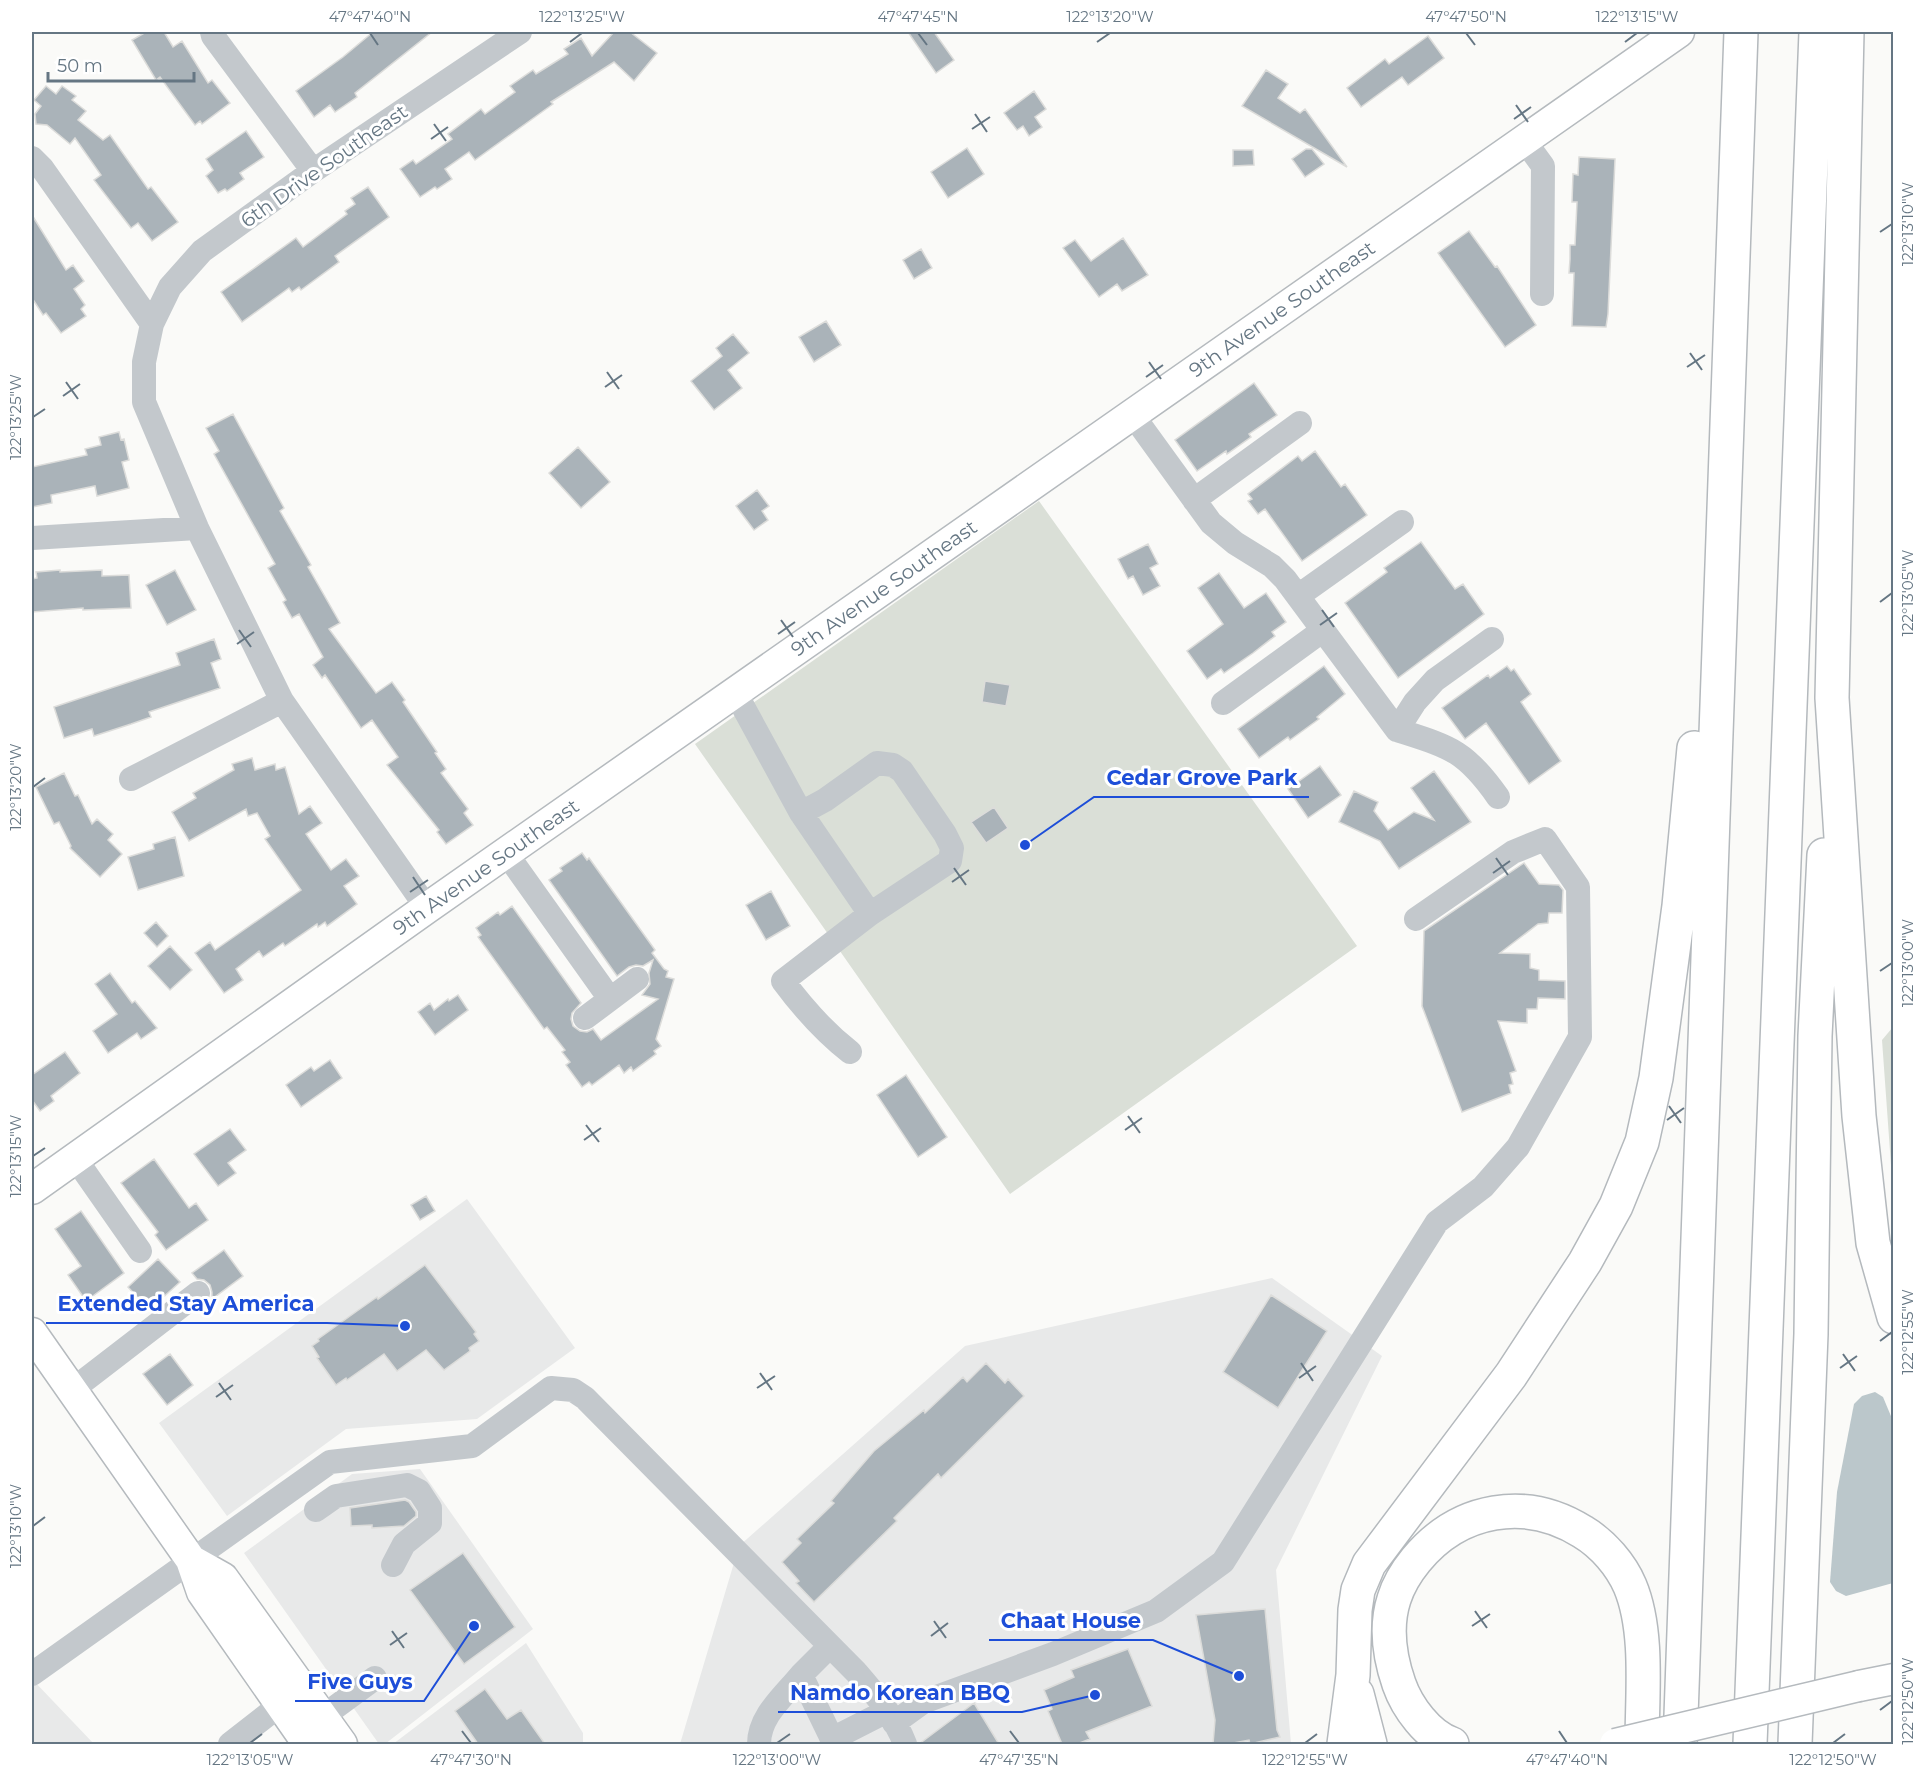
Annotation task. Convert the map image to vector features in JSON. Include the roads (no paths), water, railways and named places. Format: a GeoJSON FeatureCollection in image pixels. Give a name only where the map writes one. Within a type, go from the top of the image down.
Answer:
{"type":"FeatureCollection","features":[{"type":"Feature","properties":{"kind":"highway"},"geometry":{"type":"LineString","coordinates":[[1741,1744],[1761,1243],[1764,1098],[1802,32]]}},
{"type":"Feature","properties":{"kind":"highway"},"geometry":{"type":"LineString","coordinates":[[1750,1744],[1816,32]]}},
{"type":"Feature","properties":{"kind":"highway"},"geometry":{"type":"LineString","coordinates":[[1795,1744],[1811,1334],[1815,1036],[1832,698],[1847,32]]}},
{"type":"Feature","properties":{"kind":"highway"},"geometry":{"type":"LineString","coordinates":[[1680,1744],[1729,376],[1748,39]]}},
{"type":"Feature","properties":{"kind":"highway"},"geometry":{"type":"LineString","coordinates":[[1696,1744],[1748,39]]}},
{"type":"Feature","properties":{"kind":"highway"},"geometry":{"type":"LineString","coordinates":[[1344,1744],[1353,1675],[1355,1610],[1358,1590],[1369,1564],[1511,1375],[1586,1262],[1616,1206],[1642,1142],[1656,1078],[1679,906],[1729,376]]}},
{"type":"Feature","properties":{"kind":"highway"},"geometry":{"type":"LineString","coordinates":[[1832,698],[1859,1116],[1873,1243],[1893,1317]]}},
{"type":"Feature","properties":{"kind":"highway"},"geometry":{"type":"LineString","coordinates":[[1452,1744],[1429,1729],[1414,1712],[1402,1692],[1393,1666],[1390,1647],[1390,1624],[1394,1599],[1409,1569],[1428,1546],[1443,1533],[1464,1522],[1504,1511],[1550,1516],[1570,1524],[1593,1538],[1613,1558],[1630,1584],[1638,1609],[1641,1636],[1642,1744]]}},
{"type":"Feature","properties":{"kind":"highway"},"geometry":{"type":"LineString","coordinates":[[1353,1675],[1370,1744]]}},
{"type":"Feature","properties":{"kind":"main road","name":"9th Avenue Southeast"},"geometry":{"type":"LineString","coordinates":[[32,1189],[427,908],[1676,32]]}},
{"type":"Feature","properties":{"kind":"main road"},"geometry":{"type":"LineString","coordinates":[[32,1333],[191,1560],[202,1592],[308,1744]]}},
{"type":"Feature","properties":{"kind":"main road"},"geometry":{"type":"LineString","coordinates":[[191,1560],[223,1578],[342,1744]]}},
{"type":"Feature","properties":{"kind":"main road"},"geometry":{"type":"LineString","coordinates":[[1616,1744],[1893,1679]]}},
{"type":"Feature","properties":{"kind":"street"},"geometry":{"type":"LineString","coordinates":[[212,32],[313,171]]}},
{"type":"Feature","properties":{"kind":"street","name":"6th Drive Southeast"},"geometry":{"type":"LineString","coordinates":[[427,908],[282,701],[197,528],[144,402],[144,362],[153,324],[170,286],[202,251],[313,171],[520,32]]}},
{"type":"Feature","properties":{"kind":"street"},"geometry":{"type":"LineString","coordinates":[[1524,140],[1543,166],[1542,294]]}},
{"type":"Feature","properties":{"kind":"street"},"geometry":{"type":"LineString","coordinates":[[32,158],[42,168],[153,324]]}},
{"type":"Feature","properties":{"kind":"street"},"geometry":{"type":"LineString","coordinates":[[1132,414],[1211,523],[1235,543],[1272,566],[1298,596],[1397,730],[1457,752],[1483,775],[1498,797]]}},
{"type":"Feature","properties":{"kind":"street"},"geometry":{"type":"LineString","coordinates":[[1194,500],[1300,423]]}},
{"type":"Feature","properties":{"kind":"street"},"geometry":{"type":"LineString","coordinates":[[1298,596],[1402,522]]}},
{"type":"Feature","properties":{"kind":"street"},"geometry":{"type":"LineString","coordinates":[[32,538],[197,528]]}},
{"type":"Feature","properties":{"kind":"street"},"geometry":{"type":"LineString","coordinates":[[1222,703],[1322,631]]}},
{"type":"Feature","properties":{"kind":"street"},"geometry":{"type":"LineString","coordinates":[[1397,730],[1415,702],[1435,680],[1492,639]]}},
{"type":"Feature","properties":{"kind":"street"},"geometry":{"type":"LineString","coordinates":[[735,692],[801,813],[870,914]]}},
{"type":"Feature","properties":{"kind":"street"},"geometry":{"type":"LineString","coordinates":[[131,779],[282,701]]}},
{"type":"Feature","properties":{"kind":"street"},"geometry":{"type":"LineString","coordinates":[[801,813],[825,800],[877,763],[893,765],[903,771],[952,848],[950,861],[870,914],[783,981],[827,1035],[850,1052]]}},
{"type":"Feature","properties":{"kind":"street"},"geometry":{"type":"LineString","coordinates":[[801,1675],[833,1742],[923,1702],[1053,1654],[1156,1611],[1223,1562],[1437,1222],[1483,1187],[1518,1147],[1580,1037],[1578,887],[1545,839],[1513,852],[1416,919]]}},
{"type":"Feature","properties":{"kind":"street"},"geometry":{"type":"LineString","coordinates":[[506,853],[610,999]]}},
{"type":"Feature","properties":{"kind":"street"},"geometry":{"type":"LineString","coordinates":[[585,1018],[637,980]]}},
{"type":"Feature","properties":{"kind":"street"},"geometry":{"type":"LineString","coordinates":[[75,1158],[140,1251]]}},
{"type":"Feature","properties":{"kind":"street"},"geometry":{"type":"LineString","coordinates":[[72,1390],[198,1293]]}},
{"type":"Feature","properties":{"kind":"street"},"geometry":{"type":"LineString","coordinates":[[32,1674],[330,1462],[472,1446],[551,1388],[573,1390],[585,1398],[856,1672],[891,1717],[905,1744]]}},
{"type":"Feature","properties":{"kind":"street"},"geometry":{"type":"LineString","coordinates":[[316,1510],[336,1496],[407,1485],[419,1491],[430,1508],[430,1523],[405,1544],[393,1565]]}},
{"type":"Feature","properties":{"kind":"street"},"geometry":{"type":"LineString","coordinates":[[759,1744],[759,1732],[766,1717],[801,1675],[830,1646]]}},
{"type":"Feature","properties":{"kind":"street"},"geometry":{"type":"LineString","coordinates":[[322,1717],[375,1678]]}},
{"type":"Feature","properties":{"kind":"street"},"geometry":{"type":"LineString","coordinates":[[230,1744],[280,1705]]}},
{"type":"Feature","properties":{"kind":"place","name":"Cedar Grove Park"},"geometry":{"type":"Point","coordinates":[1025,845]}},
{"type":"Feature","properties":{"kind":"place","name":"Extended Stay America"},"geometry":{"type":"Point","coordinates":[405,1326]}},
{"type":"Feature","properties":{"kind":"place","name":"Five Guys"},"geometry":{"type":"Point","coordinates":[474,1626]}},
{"type":"Feature","properties":{"kind":"place","name":"Chaat House"},"geometry":{"type":"Point","coordinates":[1239,1676]}},
{"type":"Feature","properties":{"kind":"place","name":"Namdo Korean BBQ"},"geometry":{"type":"Point","coordinates":[1095,1695]}}]}
